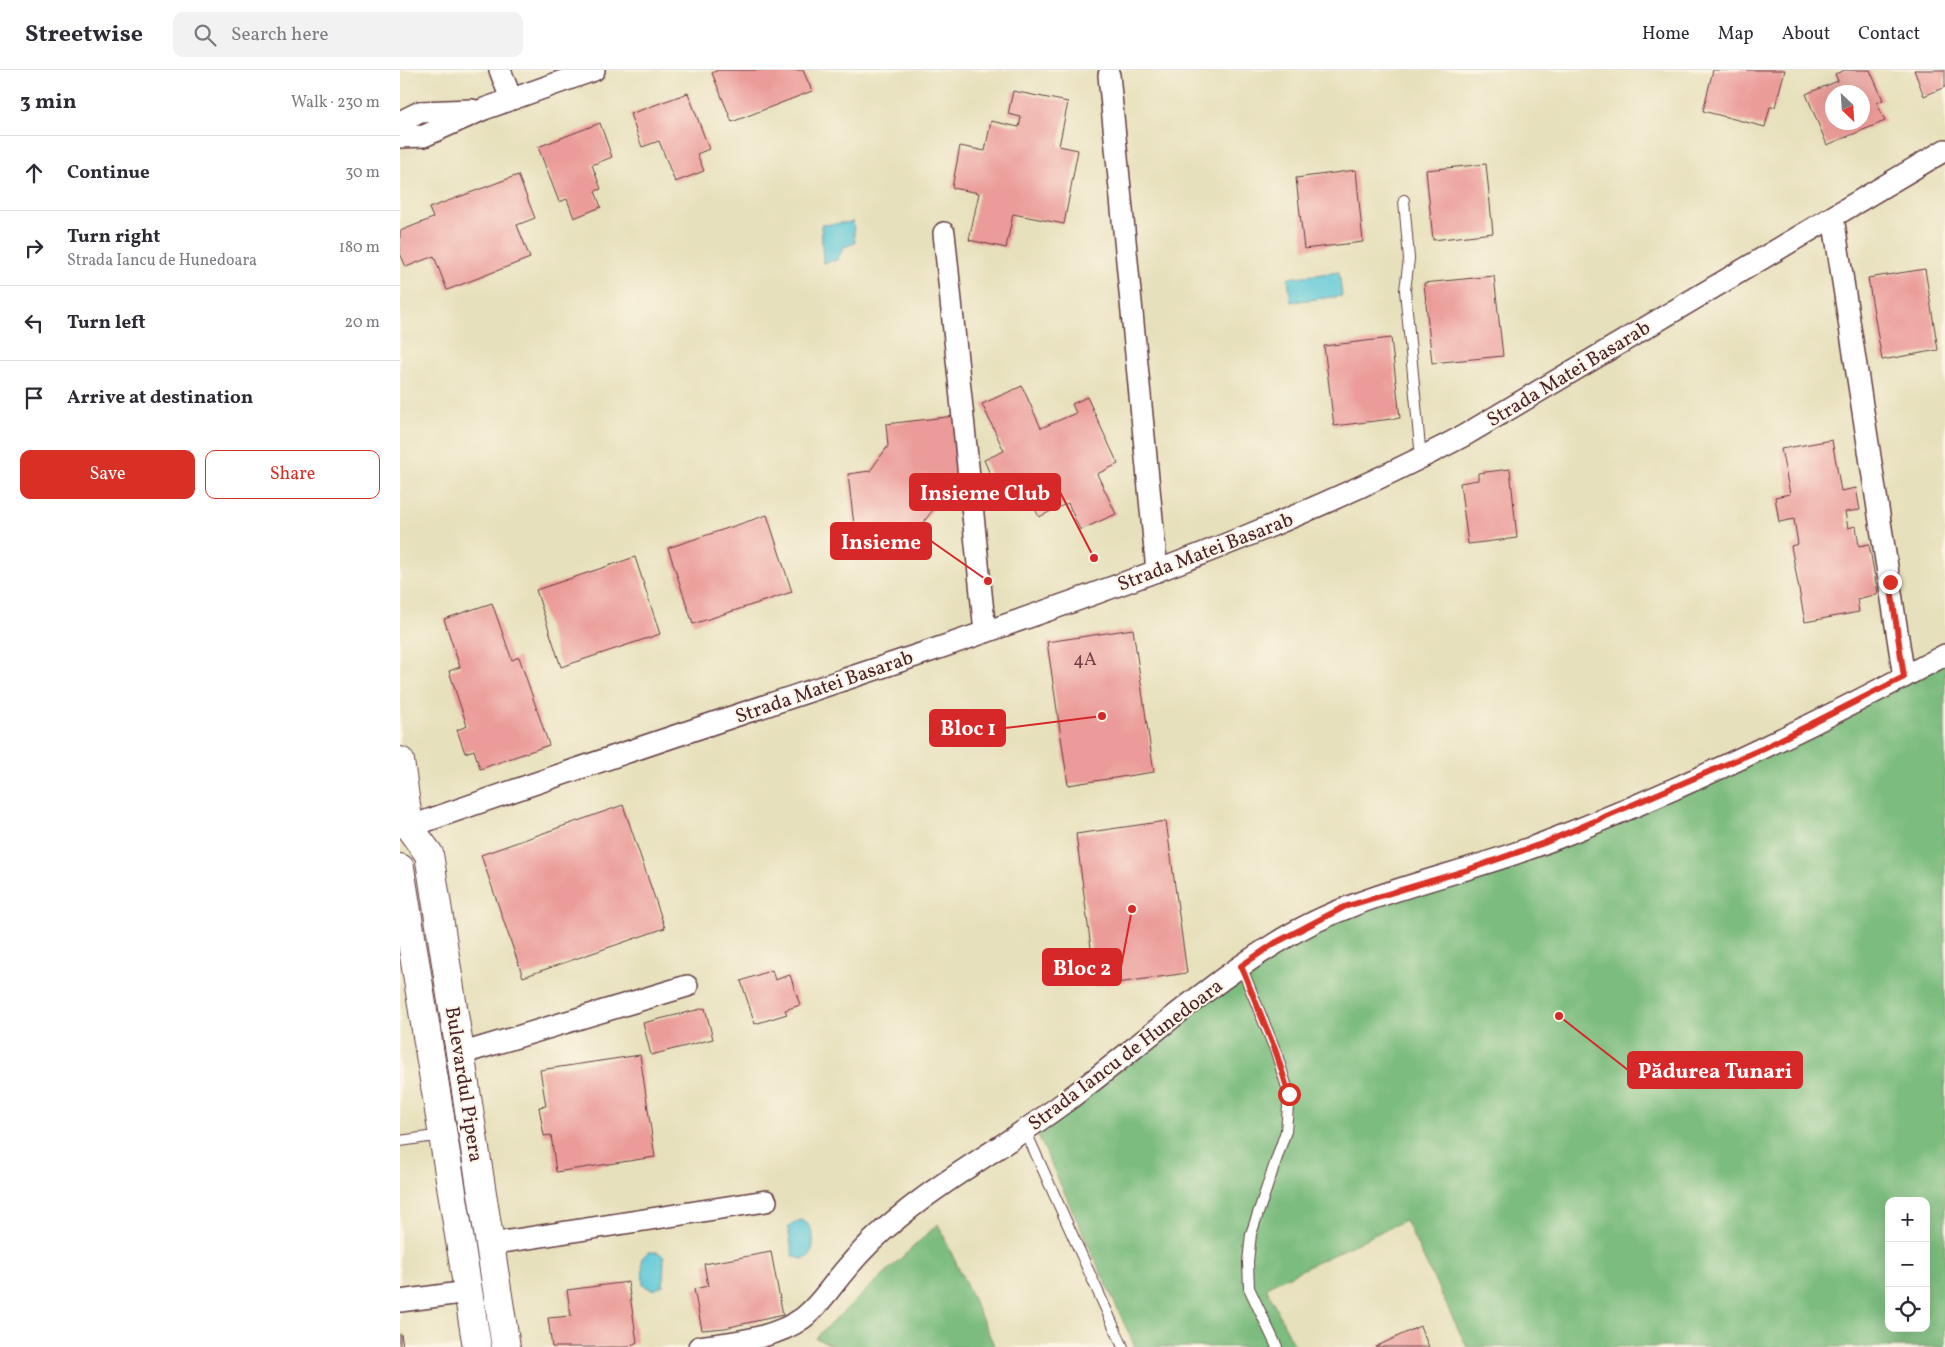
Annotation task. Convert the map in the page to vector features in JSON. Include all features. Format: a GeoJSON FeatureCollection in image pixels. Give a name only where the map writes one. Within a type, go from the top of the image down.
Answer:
{"type":"FeatureCollection","features":[{"type":"Feature","properties":{"kind":"main road","name":"Bulevardul Pipera"},"geometry":{"type":"LineString","coordinates":[[400,761],[405,839],[429,854],[506,1347]]}},
{"type":"Feature","properties":{"kind":"main road","name":"Bulevardul Pipera"},"geometry":{"type":"LineString","coordinates":[[400,868],[477,1347]]}},
{"type":"Feature","properties":{"kind":"street"},"geometry":{"type":"LineString","coordinates":[[500,70],[511,99]]}},
{"type":"Feature","properties":{"kind":"street"},"geometry":{"type":"LineString","coordinates":[[400,137],[424,136],[484,109],[594,70]]}},
{"type":"Feature","properties":{"kind":"street"},"geometry":{"type":"LineString","coordinates":[[1109,75],[1157,571]]}},
{"type":"Feature","properties":{"kind":"street"},"geometry":{"type":"LineString","coordinates":[[400,122],[420,112],[484,109]]}},
{"type":"Feature","properties":{"kind":"street","name":"Strada Matei Basarab"},"geometry":{"type":"LineString","coordinates":[[405,839],[1157,571],[1292,518],[1421,458],[1465,435],[1945,150]]}},
{"type":"Feature","properties":{"kind":"street"},"geometry":{"type":"LineString","coordinates":[[1833,217],[1904,677]]}},
{"type":"Feature","properties":{"kind":"street"},"geometry":{"type":"LineString","coordinates":[[944,233],[985,632]]}},
{"type":"Feature","properties":{"kind":"street","name":"Strada Iancu de Hunedoara"},"geometry":{"type":"LineString","coordinates":[[699,1347],[780,1331],[803,1318],[822,1300],[847,1268],[897,1219],[948,1179],[1025,1130],[1073,1095],[1204,991],[1275,943],[1344,907],[1467,870],[1544,843],[1764,748],[1945,655]]}},
{"type":"Feature","properties":{"kind":"street"},"geometry":{"type":"LineString","coordinates":[[460,1054],[687,986]]}},
{"type":"Feature","properties":{"kind":"street"},"geometry":{"type":"LineString","coordinates":[[490,1244],[766,1201]]}},
{"type":"Feature","properties":{"kind":"street"},"geometry":{"type":"LineString","coordinates":[[400,1301],[468,1292]]}},
{"type":"Feature","properties":{"kind":"lane"},"geometry":{"type":"LineString","coordinates":[[1404,200],[1409,259],[1405,290],[1421,458]]}},
{"type":"Feature","properties":{"kind":"lane"},"geometry":{"type":"LineString","coordinates":[[1241,966],[1276,1052],[1289,1094],[1286,1131],[1251,1234],[1248,1262],[1249,1288],[1277,1347]]}},
{"type":"Feature","properties":{"kind":"lane"},"geometry":{"type":"LineString","coordinates":[[1025,1130],[1123,1347]]}},
{"type":"Feature","properties":{"kind":"lane"},"geometry":{"type":"LineString","coordinates":[[400,1141],[443,1135]]}},
{"type":"Feature","properties":{"kind":"green space"},"geometry":{"type":"Polygon","coordinates":[[[1945,655],[1945,1347],[1467,1347],[1405,1220],[1266,1287],[1295,1347],[1135,1347],[1033,1124],[1275,943],[1544,843],[1945,655]]]}},
{"type":"Feature","properties":{"kind":"green space"},"geometry":{"type":"Polygon","coordinates":[[[938,1224],[995,1347],[836,1347],[815,1338],[938,1224]]]}},
{"type":"Feature","properties":{"kind":"water"},"geometry":{"type":"Polygon","coordinates":[[[853,222],[855,243],[844,247],[837,260],[823,263],[821,225],[853,222]]]}},
{"type":"Feature","properties":{"kind":"water"},"geometry":{"type":"Polygon","coordinates":[[[1339,272],[1342,296],[1291,302],[1288,278],[1339,272]]]}},
{"type":"Feature","properties":{"kind":"water"},"geometry":{"type":"Polygon","coordinates":[[[801,1220],[809,1226],[813,1236],[813,1247],[809,1257],[802,1259],[793,1256],[788,1228],[793,1223],[801,1220]]]}},
{"type":"Feature","properties":{"kind":"water"},"geometry":{"type":"Polygon","coordinates":[[[648,1252],[658,1252],[664,1257],[663,1285],[655,1289],[648,1288],[643,1284],[642,1258],[648,1252]]]}},
{"type":"Feature","properties":{"kind":"building"},"geometry":{"type":"Polygon","coordinates":[[[718,70],[803,70],[812,91],[732,122],[712,73],[718,70]]]}},
{"type":"Feature","properties":{"kind":"building"},"geometry":{"type":"Polygon","coordinates":[[[1713,70],[1785,70],[1775,107],[1770,107],[1765,127],[1703,111],[1713,70]]]}},
{"type":"Feature","properties":{"kind":"building"},"geometry":{"type":"Polygon","coordinates":[[[1845,70],[1870,70],[1883,100],[1877,103],[1885,121],[1870,127],[1870,85],[1828,85],[1838,81],[1835,74],[1845,70]]]}},
{"type":"Feature","properties":{"kind":"building"},"geometry":{"type":"Polygon","coordinates":[[[1914,70],[1945,70],[1945,87],[1924,96],[1914,70]]]}},
{"type":"Feature","properties":{"kind":"building"},"geometry":{"type":"Polygon","coordinates":[[[1825,86],[1825,130],[1863,130],[1827,145],[1806,94],[1825,86]]]}},
{"type":"Feature","properties":{"kind":"building"},"geometry":{"type":"Polygon","coordinates":[[[1013,91],[1068,102],[1059,146],[1078,150],[1064,224],[1013,214],[1006,248],[969,240],[979,193],[952,188],[960,146],[985,151],[991,121],[1019,127],[1021,117],[1008,114],[1013,91]]]}},
{"type":"Feature","properties":{"kind":"building"},"geometry":{"type":"Polygon","coordinates":[[[688,93],[709,149],[697,154],[704,171],[675,182],[659,141],[642,147],[630,114],[688,93]]]}},
{"type":"Feature","properties":{"kind":"building"},"geometry":{"type":"Polygon","coordinates":[[[600,123],[612,157],[592,165],[601,189],[595,191],[601,207],[574,218],[567,199],[559,202],[538,147],[600,123]]]}},
{"type":"Feature","properties":{"kind":"building"},"geometry":{"type":"Polygon","coordinates":[[[1486,164],[1493,233],[1433,240],[1426,170],[1486,164]]]}},
{"type":"Feature","properties":{"kind":"building"},"geometry":{"type":"Polygon","coordinates":[[[1356,170],[1363,242],[1304,249],[1296,178],[1356,170]]]}},
{"type":"Feature","properties":{"kind":"building"},"geometry":{"type":"Polygon","coordinates":[[[518,175],[535,218],[517,225],[530,258],[447,290],[434,256],[406,267],[400,253],[400,231],[433,218],[429,208],[518,175]]]}},
{"type":"Feature","properties":{"kind":"building"},"geometry":{"type":"Polygon","coordinates":[[[1925,269],[1938,350],[1882,360],[1868,278],[1925,269]]]}},
{"type":"Feature","properties":{"kind":"building"},"geometry":{"type":"Polygon","coordinates":[[[1494,276],[1503,356],[1432,363],[1424,283],[1494,276]]]}},
{"type":"Feature","properties":{"kind":"building"},"geometry":{"type":"Polygon","coordinates":[[[1391,338],[1400,418],[1334,426],[1324,346],[1391,338]]]}},
{"type":"Feature","properties":{"kind":"building"},"geometry":{"type":"Polygon","coordinates":[[[1022,386],[1041,428],[1076,413],[1072,404],[1087,397],[1118,464],[1097,474],[1116,514],[1080,530],[1068,503],[1039,517],[1024,486],[1000,497],[984,460],[1004,451],[982,404],[1022,386]]]}},
{"type":"Feature","properties":{"kind":"building"},"geometry":{"type":"Polygon","coordinates":[[[955,416],[961,473],[913,536],[856,542],[848,474],[870,471],[888,446],[886,424],[955,416]]]}},
{"type":"Feature","properties":{"kind":"building"},"geometry":{"type":"Polygon","coordinates":[[[1832,440],[1841,491],[1856,488],[1860,510],[1845,512],[1848,528],[1856,526],[1859,546],[1869,544],[1878,594],[1857,599],[1859,612],[1805,622],[1791,546],[1798,544],[1794,519],[1779,522],[1775,497],[1790,494],[1781,449],[1832,440]]]}},
{"type":"Feature","properties":{"kind":"building"},"geometry":{"type":"Polygon","coordinates":[[[1510,469],[1517,538],[1468,544],[1460,483],[1478,480],[1478,473],[1510,469]]]}},
{"type":"Feature","properties":{"kind":"building"},"geometry":{"type":"Polygon","coordinates":[[[767,515],[792,592],[693,624],[668,548],[767,515]]]}},
{"type":"Feature","properties":{"kind":"building"},"geometry":{"type":"Polygon","coordinates":[[[635,557],[660,634],[561,667],[536,590],[635,557]]]}},
{"type":"Feature","properties":{"kind":"building"},"geometry":{"type":"Polygon","coordinates":[[[492,603],[512,660],[519,657],[549,745],[480,769],[474,750],[465,753],[457,730],[467,726],[449,671],[460,667],[444,619],[492,603]]]}},
{"type":"Feature","properties":{"kind":"building"},"geometry":{"type":"Polygon","coordinates":[[[1133,629],[1154,772],[1068,785],[1047,642],[1133,629]]]}},
{"type":"Feature","properties":{"kind":"building"},"geometry":{"type":"Polygon","coordinates":[[[623,805],[665,928],[523,977],[481,855],[623,805]]]}},
{"type":"Feature","properties":{"kind":"building"},"geometry":{"type":"Polygon","coordinates":[[[1166,821],[1187,973],[1096,986],[1076,834],[1166,821]]]}},
{"type":"Feature","properties":{"kind":"building"},"geometry":{"type":"Polygon","coordinates":[[[772,970],[775,980],[790,975],[800,1005],[785,1010],[787,1014],[755,1024],[741,981],[772,970]]]}},
{"type":"Feature","properties":{"kind":"building"},"geometry":{"type":"Polygon","coordinates":[[[705,1008],[713,1039],[651,1055],[643,1023],[705,1008]]]}},
{"type":"Feature","properties":{"kind":"building"},"geometry":{"type":"Polygon","coordinates":[[[640,1055],[655,1157],[556,1172],[551,1135],[544,1136],[539,1107],[546,1106],[540,1070],[640,1055]]]}},
{"type":"Feature","properties":{"kind":"building"},"geometry":{"type":"Polygon","coordinates":[[[771,1252],[783,1315],[725,1328],[702,1330],[694,1289],[708,1286],[704,1264],[771,1252]]]}},
{"type":"Feature","properties":{"kind":"building"},"geometry":{"type":"Polygon","coordinates":[[[628,1282],[637,1342],[628,1347],[552,1347],[548,1318],[571,1316],[567,1290],[628,1282]]]}},
{"type":"Feature","properties":{"kind":"building"},"geometry":{"type":"Polygon","coordinates":[[[1420,1326],[1429,1347],[1375,1347],[1420,1326]]]}},
{"type":"Feature","properties":{"kind":"building"},"geometry":{"type":"Polygon","coordinates":[[[401,1334],[403,1347],[400,1347],[401,1334]]]}},
{"type":"Feature","properties":{"kind":"place","name":"Insieme Club"},"geometry":{"type":"Point","coordinates":[1094,558]}},
{"type":"Feature","properties":{"kind":"place","name":"Insieme"},"geometry":{"type":"Point","coordinates":[988,581]}},
{"type":"Feature","properties":{"kind":"place","name":"Bloc 1"},"geometry":{"type":"Point","coordinates":[1102,716]}},
{"type":"Feature","properties":{"kind":"place","name":"Bloc 2"},"geometry":{"type":"Point","coordinates":[1132,909]}},
{"type":"Feature","properties":{"kind":"place","name":"Pădurea Tunari"},"geometry":{"type":"Point","coordinates":[1559,1016]}},
{"type":"Feature","properties":{"kind":"route"},"geometry":{"type":"LineString","coordinates":[[1289,1094],[1276,1052],[1241,966],[1275,943],[1344,907],[1467,870],[1544,843],[1652,798],[1764,748],[1904,677],[1890,582]]}}]}
